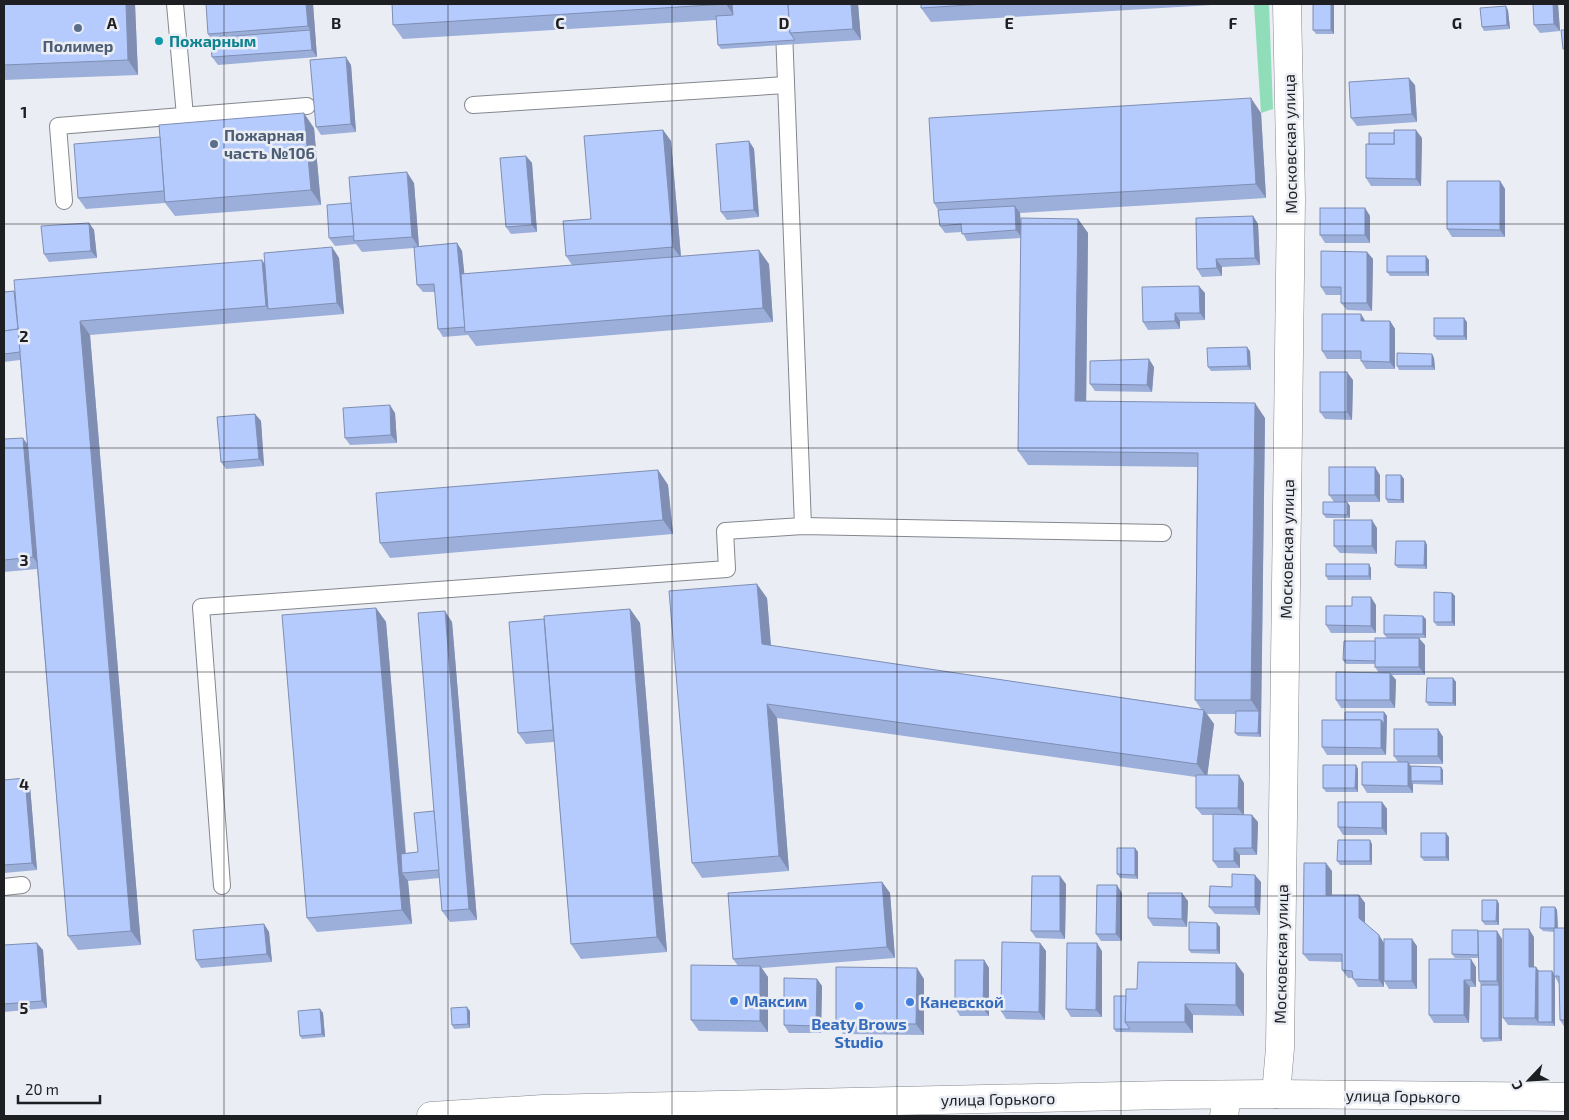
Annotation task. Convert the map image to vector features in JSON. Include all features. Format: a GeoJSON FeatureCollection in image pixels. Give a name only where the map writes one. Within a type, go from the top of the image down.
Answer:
{"type":"FeatureCollection","features":[{"type":"Feature","properties":{"kind":"main road","name":"Московская улица"},"geometry":{"type":"LineString","coordinates":[[1276,1094],[1280,1048],[1291,199],[1288,4]]}},
{"type":"Feature","properties":{"kind":"main road","name":"улица Горького"},"geometry":{"type":"LineString","coordinates":[[430,1116],[507,1113],[1226,1106],[1276,1094],[1565,1097]]}},
{"type":"Feature","properties":{"kind":"lane"},"geometry":{"type":"LineString","coordinates":[[175,4],[185,116]]}},
{"type":"Feature","properties":{"kind":"lane"},"geometry":{"type":"LineString","coordinates":[[783,4],[803,526]]}},
{"type":"Feature","properties":{"kind":"lane"},"geometry":{"type":"LineString","coordinates":[[473,105],[786,85]]}},
{"type":"Feature","properties":{"kind":"lane"},"geometry":{"type":"LineString","coordinates":[[64,201],[58,126],[307,106]]}},
{"type":"Feature","properties":{"kind":"lane"},"geometry":{"type":"LineString","coordinates":[[222,886],[201,607],[727,569],[724,531],[803,526],[1163,532]]}},
{"type":"Feature","properties":{"kind":"lane"},"geometry":{"type":"LineString","coordinates":[[4,886],[22,885]]}},
{"type":"Feature","properties":{"kind":"green space"},"geometry":{"type":"Polygon","coordinates":[[[1254,4],[1269,4],[1273,109],[1261,113],[1254,4]]]}},
{"type":"Feature","properties":{"kind":"building"},"geometry":{"type":"Polygon","coordinates":[[[4,4],[126,4],[128,60],[4,65],[4,4]]]}},
{"type":"Feature","properties":{"kind":"building"},"geometry":{"type":"Polygon","coordinates":[[[206,4],[306,4],[308,26],[208,34],[206,4]]]}},
{"type":"Feature","properties":{"kind":"building"},"geometry":{"type":"Polygon","coordinates":[[[392,4],[726,4],[393,25],[392,4]]]}},
{"type":"Feature","properties":{"kind":"building"},"geometry":{"type":"Polygon","coordinates":[[[732,4],[788,4],[790,33],[795,40],[718,45],[716,16],[733,15],[732,4]]]}},
{"type":"Feature","properties":{"kind":"building"},"geometry":{"type":"Polygon","coordinates":[[[788,4],[851,4],[853,29],[790,33],[788,4]]]}},
{"type":"Feature","properties":{"kind":"building"},"geometry":{"type":"Polygon","coordinates":[[[921,4],[985,4],[921,8],[921,4]]]}},
{"type":"Feature","properties":{"kind":"building"},"geometry":{"type":"Polygon","coordinates":[[[1313,4],[1331,4],[1331,30],[1313,30],[1313,4]]]}},
{"type":"Feature","properties":{"kind":"building"},"geometry":{"type":"Polygon","coordinates":[[[1533,4],[1553,4],[1554,24],[1534,25],[1533,4]]]}},
{"type":"Feature","properties":{"kind":"building"},"geometry":{"type":"Polygon","coordinates":[[[1506,6],[1507,25],[1482,27],[1480,8],[1506,6]]]}},
{"type":"Feature","properties":{"kind":"building"},"geometry":{"type":"Polygon","coordinates":[[[310,30],[312,50],[212,57],[210,38],[310,30]]]}},
{"type":"Feature","properties":{"kind":"building"},"geometry":{"type":"Polygon","coordinates":[[[1561,30],[1565,30],[1565,49],[1563,49],[1561,30]]]}},
{"type":"Feature","properties":{"kind":"building"},"geometry":{"type":"Polygon","coordinates":[[[346,57],[351,124],[316,127],[310,60],[346,57]]]}},
{"type":"Feature","properties":{"kind":"building"},"geometry":{"type":"Polygon","coordinates":[[[1409,78],[1412,114],[1351,118],[1349,82],[1409,78]]]}},
{"type":"Feature","properties":{"kind":"building"},"geometry":{"type":"Polygon","coordinates":[[[1251,98],[1256,184],[934,203],[929,118],[1251,98]]]}},
{"type":"Feature","properties":{"kind":"building"},"geometry":{"type":"Polygon","coordinates":[[[304,113],[311,190],[165,202],[159,125],[304,113]]]}},
{"type":"Feature","properties":{"kind":"building"},"geometry":{"type":"Polygon","coordinates":[[[663,130],[673,247],[566,256],[563,221],[591,219],[584,136],[663,130]]]}},
{"type":"Feature","properties":{"kind":"building"},"geometry":{"type":"Polygon","coordinates":[[[1394,130],[1416,130],[1416,179],[1366,178],[1366,144],[1394,144],[1394,130]]]}},
{"type":"Feature","properties":{"kind":"building"},"geometry":{"type":"Polygon","coordinates":[[[1369,133],[1394,133],[1394,144],[1369,144],[1369,133]]]}},
{"type":"Feature","properties":{"kind":"building"},"geometry":{"type":"Polygon","coordinates":[[[160,137],[164,191],[78,198],[74,144],[160,137]]]}},
{"type":"Feature","properties":{"kind":"building"},"geometry":{"type":"Polygon","coordinates":[[[749,141],[754,210],[721,212],[716,144],[749,141]]]}},
{"type":"Feature","properties":{"kind":"building"},"geometry":{"type":"Polygon","coordinates":[[[526,156],[532,225],[506,227],[500,158],[526,156]]]}},
{"type":"Feature","properties":{"kind":"building"},"geometry":{"type":"Polygon","coordinates":[[[407,172],[412,237],[354,241],[349,177],[407,172]]]}},
{"type":"Feature","properties":{"kind":"building"},"geometry":{"type":"Polygon","coordinates":[[[1447,181],[1500,181],[1500,230],[1447,229],[1447,181]]]}},
{"type":"Feature","properties":{"kind":"building"},"geometry":{"type":"Polygon","coordinates":[[[351,203],[354,236],[329,238],[327,205],[351,203]]]}},
{"type":"Feature","properties":{"kind":"building"},"geometry":{"type":"Polygon","coordinates":[[[1015,206],[1016,230],[962,234],[961,224],[940,226],[938,210],[1015,206]]]}},
{"type":"Feature","properties":{"kind":"building"},"geometry":{"type":"Polygon","coordinates":[[[1320,208],[1365,208],[1365,235],[1320,235],[1320,208]]]}},
{"type":"Feature","properties":{"kind":"building"},"geometry":{"type":"Polygon","coordinates":[[[1253,216],[1255,258],[1216,259],[1217,268],[1197,269],[1196,218],[1253,216]]]}},
{"type":"Feature","properties":{"kind":"building"},"geometry":{"type":"Polygon","coordinates":[[[1021,218],[1078,219],[1075,401],[1255,403],[1251,700],[1195,700],[1198,453],[1018,451],[1021,218]]]}},
{"type":"Feature","properties":{"kind":"building"},"geometry":{"type":"Polygon","coordinates":[[[89,223],[91,251],[44,254],[41,226],[89,223]]]}},
{"type":"Feature","properties":{"kind":"building"},"geometry":{"type":"Polygon","coordinates":[[[457,243],[465,327],[438,329],[434,284],[417,285],[414,247],[457,243]]]}},
{"type":"Feature","properties":{"kind":"building"},"geometry":{"type":"Polygon","coordinates":[[[332,247],[337,303],[268,309],[264,253],[332,247]]]}},
{"type":"Feature","properties":{"kind":"building"},"geometry":{"type":"Polygon","coordinates":[[[759,250],[763,308],[465,332],[461,274],[759,250]]]}},
{"type":"Feature","properties":{"kind":"building"},"geometry":{"type":"Polygon","coordinates":[[[1321,251],[1367,252],[1367,303],[1341,303],[1341,287],[1321,287],[1321,251]]]}},
{"type":"Feature","properties":{"kind":"building"},"geometry":{"type":"Polygon","coordinates":[[[1387,256],[1426,256],[1426,272],[1387,272],[1387,256]]]}},
{"type":"Feature","properties":{"kind":"building"},"geometry":{"type":"Polygon","coordinates":[[[262,260],[266,306],[80,321],[131,931],[68,936],[14,280],[262,260]]]}},
{"type":"Feature","properties":{"kind":"building"},"geometry":{"type":"Polygon","coordinates":[[[1199,286],[1200,313],[1175,313],[1175,321],[1143,322],[1142,287],[1199,286]]]}},
{"type":"Feature","properties":{"kind":"building"},"geometry":{"type":"Polygon","coordinates":[[[14,291],[18,329],[4,331],[4,292],[14,291]]]}},
{"type":"Feature","properties":{"kind":"building"},"geometry":{"type":"Polygon","coordinates":[[[1322,314],[1361,314],[1361,321],[1390,321],[1390,362],[1361,361],[1361,351],[1322,351],[1322,314]]]}},
{"type":"Feature","properties":{"kind":"building"},"geometry":{"type":"Polygon","coordinates":[[[1434,318],[1464,318],[1464,336],[1434,336],[1434,318]]]}},
{"type":"Feature","properties":{"kind":"building"},"geometry":{"type":"Polygon","coordinates":[[[18,329],[20,352],[4,354],[4,331],[18,329]]]}},
{"type":"Feature","properties":{"kind":"building"},"geometry":{"type":"Polygon","coordinates":[[[1247,347],[1248,366],[1208,367],[1207,348],[1247,347]]]}},
{"type":"Feature","properties":{"kind":"building"},"geometry":{"type":"Polygon","coordinates":[[[1397,353],[1432,354],[1432,366],[1397,366],[1397,353]]]}},
{"type":"Feature","properties":{"kind":"building"},"geometry":{"type":"Polygon","coordinates":[[[1149,359],[1147,385],[1090,384],[1090,361],[1149,359]]]}},
{"type":"Feature","properties":{"kind":"building"},"geometry":{"type":"Polygon","coordinates":[[[1320,372],[1347,372],[1347,412],[1320,412],[1320,372]]]}},
{"type":"Feature","properties":{"kind":"building"},"geometry":{"type":"Polygon","coordinates":[[[390,405],[391,435],[345,438],[343,408],[390,405]]]}},
{"type":"Feature","properties":{"kind":"building"},"geometry":{"type":"Polygon","coordinates":[[[255,414],[259,459],[221,462],[217,417],[255,414]]]}},
{"type":"Feature","properties":{"kind":"building"},"geometry":{"type":"Polygon","coordinates":[[[23,438],[33,557],[4,560],[4,439],[23,438]]]}},
{"type":"Feature","properties":{"kind":"building"},"geometry":{"type":"Polygon","coordinates":[[[1329,467],[1375,467],[1375,495],[1329,495],[1329,467]]]}},
{"type":"Feature","properties":{"kind":"building"},"geometry":{"type":"Polygon","coordinates":[[[658,470],[663,520],[380,543],[376,493],[658,470]]]}},
{"type":"Feature","properties":{"kind":"building"},"geometry":{"type":"Polygon","coordinates":[[[1386,475],[1401,475],[1401,500],[1386,499],[1386,475]]]}},
{"type":"Feature","properties":{"kind":"building"},"geometry":{"type":"Polygon","coordinates":[[[1323,502],[1347,502],[1347,515],[1323,514],[1323,502]]]}},
{"type":"Feature","properties":{"kind":"building"},"geometry":{"type":"Polygon","coordinates":[[[1334,520],[1372,520],[1372,546],[1334,546],[1334,520]]]}},
{"type":"Feature","properties":{"kind":"building"},"geometry":{"type":"Polygon","coordinates":[[[1396,541],[1425,541],[1424,565],[1395,565],[1396,541]]]}},
{"type":"Feature","properties":{"kind":"building"},"geometry":{"type":"Polygon","coordinates":[[[1326,564],[1369,564],[1369,576],[1326,576],[1326,564]]]}},
{"type":"Feature","properties":{"kind":"building"},"geometry":{"type":"Polygon","coordinates":[[[757,584],[762,644],[1204,710],[1197,764],[767,704],[779,856],[692,863],[669,591],[757,584]]]}},
{"type":"Feature","properties":{"kind":"building"},"geometry":{"type":"Polygon","coordinates":[[[1434,592],[1452,593],[1452,622],[1434,622],[1434,592]]]}},
{"type":"Feature","properties":{"kind":"building"},"geometry":{"type":"Polygon","coordinates":[[[1352,597],[1371,597],[1371,626],[1326,625],[1326,606],[1352,606],[1352,597]]]}},
{"type":"Feature","properties":{"kind":"building"},"geometry":{"type":"Polygon","coordinates":[[[376,608],[402,910],[307,918],[282,615],[376,608]]]}},
{"type":"Feature","properties":{"kind":"building"},"geometry":{"type":"Polygon","coordinates":[[[630,609],[657,937],[571,944],[544,616],[630,609]]]}},
{"type":"Feature","properties":{"kind":"building"},"geometry":{"type":"Polygon","coordinates":[[[445,611],[469,909],[442,911],[418,613],[445,611]]]}},
{"type":"Feature","properties":{"kind":"building"},"geometry":{"type":"Polygon","coordinates":[[[1384,615],[1423,616],[1423,634],[1384,634],[1384,615]]]}},
{"type":"Feature","properties":{"kind":"building"},"geometry":{"type":"Polygon","coordinates":[[[544,619],[553,730],[518,733],[509,622],[544,619]]]}},
{"type":"Feature","properties":{"kind":"building"},"geometry":{"type":"Polygon","coordinates":[[[1375,638],[1419,638],[1419,667],[1375,667],[1375,638]]]}},
{"type":"Feature","properties":{"kind":"building"},"geometry":{"type":"Polygon","coordinates":[[[1344,641],[1375,641],[1375,661],[1343,660],[1344,641]]]}},
{"type":"Feature","properties":{"kind":"building"},"geometry":{"type":"Polygon","coordinates":[[[1336,672],[1390,673],[1390,700],[1336,700],[1336,672]]]}},
{"type":"Feature","properties":{"kind":"building"},"geometry":{"type":"Polygon","coordinates":[[[1427,678],[1453,678],[1453,703],[1426,702],[1427,678]]]}},
{"type":"Feature","properties":{"kind":"building"},"geometry":{"type":"Polygon","coordinates":[[[1236,711],[1259,711],[1258,733],[1235,733],[1236,711]]]}},
{"type":"Feature","properties":{"kind":"building"},"geometry":{"type":"Polygon","coordinates":[[[1345,712],[1384,712],[1384,724],[1381,720],[1345,720],[1345,712]]]}},
{"type":"Feature","properties":{"kind":"building"},"geometry":{"type":"Polygon","coordinates":[[[1322,720],[1381,720],[1381,748],[1322,747],[1322,720]]]}},
{"type":"Feature","properties":{"kind":"building"},"geometry":{"type":"Polygon","coordinates":[[[1394,729],[1438,729],[1438,756],[1394,756],[1394,729]]]}},
{"type":"Feature","properties":{"kind":"building"},"geometry":{"type":"Polygon","coordinates":[[[1362,762],[1408,762],[1408,786],[1362,785],[1362,762]]]}},
{"type":"Feature","properties":{"kind":"building"},"geometry":{"type":"Polygon","coordinates":[[[1323,765],[1356,765],[1355,788],[1323,788],[1323,765]]]}},
{"type":"Feature","properties":{"kind":"building"},"geometry":{"type":"Polygon","coordinates":[[[1411,766],[1441,767],[1441,781],[1411,781],[1411,766]]]}},
{"type":"Feature","properties":{"kind":"building"},"geometry":{"type":"Polygon","coordinates":[[[1196,775],[1239,775],[1238,808],[1196,808],[1196,775]]]}},
{"type":"Feature","properties":{"kind":"building"},"geometry":{"type":"Polygon","coordinates":[[[25,778],[32,863],[4,865],[4,780],[25,778]]]}},
{"type":"Feature","properties":{"kind":"building"},"geometry":{"type":"Polygon","coordinates":[[[1338,802],[1382,802],[1382,828],[1338,827],[1338,802]]]}},
{"type":"Feature","properties":{"kind":"building"},"geometry":{"type":"Polygon","coordinates":[[[434,811],[439,870],[402,873],[401,854],[418,852],[414,813],[434,811]]]}},
{"type":"Feature","properties":{"kind":"building"},"geometry":{"type":"Polygon","coordinates":[[[1213,814],[1252,815],[1252,848],[1234,848],[1234,861],[1213,861],[1213,814]]]}},
{"type":"Feature","properties":{"kind":"building"},"geometry":{"type":"Polygon","coordinates":[[[1421,833],[1446,833],[1446,857],[1421,857],[1421,833]]]}},
{"type":"Feature","properties":{"kind":"building"},"geometry":{"type":"Polygon","coordinates":[[[1338,840],[1370,840],[1370,861],[1337,861],[1338,840]]]}},
{"type":"Feature","properties":{"kind":"building"},"geometry":{"type":"Polygon","coordinates":[[[1117,848],[1135,848],[1135,875],[1117,874],[1117,848]]]}},
{"type":"Feature","properties":{"kind":"building"},"geometry":{"type":"Polygon","coordinates":[[[1304,863],[1326,863],[1326,895],[1359,895],[1359,918],[1379,935],[1379,980],[1353,979],[1352,971],[1342,970],[1342,954],[1303,954],[1304,863]]]}},
{"type":"Feature","properties":{"kind":"building"},"geometry":{"type":"Polygon","coordinates":[[[1232,874],[1255,875],[1255,907],[1209,907],[1210,886],[1232,887],[1232,874]]]}},
{"type":"Feature","properties":{"kind":"building"},"geometry":{"type":"Polygon","coordinates":[[[1032,876],[1060,876],[1060,931],[1031,931],[1032,876]]]}},
{"type":"Feature","properties":{"kind":"building"},"geometry":{"type":"Polygon","coordinates":[[[882,882],[887,947],[733,959],[728,893],[882,882]]]}},
{"type":"Feature","properties":{"kind":"building"},"geometry":{"type":"Polygon","coordinates":[[[1097,885],[1117,885],[1116,934],[1096,934],[1097,885]]]}},
{"type":"Feature","properties":{"kind":"building"},"geometry":{"type":"Polygon","coordinates":[[[1148,893],[1182,893],[1182,919],[1148,918],[1148,893]]]}},
{"type":"Feature","properties":{"kind":"building"},"geometry":{"type":"Polygon","coordinates":[[[1482,900],[1497,900],[1496,921],[1482,921],[1482,900]]]}},
{"type":"Feature","properties":{"kind":"building"},"geometry":{"type":"Polygon","coordinates":[[[1541,907],[1555,907],[1555,928],[1540,928],[1541,907]]]}},
{"type":"Feature","properties":{"kind":"building"},"geometry":{"type":"Polygon","coordinates":[[[1189,922],[1217,923],[1217,950],[1189,950],[1189,922]]]}},
{"type":"Feature","properties":{"kind":"building"},"geometry":{"type":"Polygon","coordinates":[[[264,924],[267,954],[196,960],[193,930],[264,924]]]}},
{"type":"Feature","properties":{"kind":"building"},"geometry":{"type":"Polygon","coordinates":[[[1554,928],[1565,928],[1565,1020],[1560,1020],[1559,976],[1554,976],[1554,928]]]}},
{"type":"Feature","properties":{"kind":"building"},"geometry":{"type":"Polygon","coordinates":[[[1503,929],[1529,929],[1529,967],[1536,967],[1535,1018],[1503,1018],[1503,929]]]}},
{"type":"Feature","properties":{"kind":"building"},"geometry":{"type":"Polygon","coordinates":[[[1452,930],[1478,930],[1478,955],[1452,954],[1452,930]]]}},
{"type":"Feature","properties":{"kind":"building"},"geometry":{"type":"Polygon","coordinates":[[[1478,931],[1497,931],[1497,981],[1479,981],[1478,931]]]}},
{"type":"Feature","properties":{"kind":"building"},"geometry":{"type":"Polygon","coordinates":[[[1384,939],[1412,939],[1412,981],[1384,981],[1384,939]]]}},
{"type":"Feature","properties":{"kind":"building"},"geometry":{"type":"Polygon","coordinates":[[[1002,942],[1040,943],[1039,1012],[1001,1011],[1002,942]]]}},
{"type":"Feature","properties":{"kind":"building"},"geometry":{"type":"Polygon","coordinates":[[[37,943],[42,1001],[4,1004],[4,945],[37,943]]]}},
{"type":"Feature","properties":{"kind":"building"},"geometry":{"type":"Polygon","coordinates":[[[1067,943],[1097,943],[1096,1010],[1066,1009],[1067,943]]]}},
{"type":"Feature","properties":{"kind":"building"},"geometry":{"type":"Polygon","coordinates":[[[1429,959],[1471,959],[1471,980],[1464,980],[1464,1015],[1429,1015],[1429,959]]]}},
{"type":"Feature","properties":{"kind":"building"},"geometry":{"type":"Polygon","coordinates":[[[955,960],[984,960],[983,1009],[955,1008],[955,960]]]}},
{"type":"Feature","properties":{"kind":"building"},"geometry":{"type":"Polygon","coordinates":[[[1138,962],[1236,963],[1236,1005],[1185,1004],[1185,1022],[1125,1022],[1126,989],[1137,989],[1138,962]]]}},
{"type":"Feature","properties":{"kind":"building"},"geometry":{"type":"Polygon","coordinates":[[[691,965],[760,966],[760,1021],[691,1020],[691,965]]]}},
{"type":"Feature","properties":{"kind":"building"},"geometry":{"type":"Polygon","coordinates":[[[836,967],[917,968],[916,1024],[836,1023],[836,967]]]}},
{"type":"Feature","properties":{"kind":"building"},"geometry":{"type":"Polygon","coordinates":[[[1538,971],[1552,971],[1552,1022],[1538,1022],[1538,971]]]}},
{"type":"Feature","properties":{"kind":"building"},"geometry":{"type":"Polygon","coordinates":[[[784,978],[817,979],[816,1026],[784,1025],[784,978]]]}},
{"type":"Feature","properties":{"kind":"building"},"geometry":{"type":"Polygon","coordinates":[[[1481,985],[1499,985],[1499,1038],[1481,1038],[1481,985]]]}},
{"type":"Feature","properties":{"kind":"building"},"geometry":{"type":"Polygon","coordinates":[[[1114,996],[1126,996],[1125,1022],[1130,1029],[1114,1029],[1114,996]]]}},
{"type":"Feature","properties":{"kind":"building"},"geometry":{"type":"Polygon","coordinates":[[[467,1007],[468,1024],[452,1025],[451,1008],[467,1007]]]}},
{"type":"Feature","properties":{"kind":"building"},"geometry":{"type":"Polygon","coordinates":[[[320,1009],[322,1034],[300,1036],[298,1011],[320,1009]]]}},
{"type":"Feature","properties":{"kind":"place","name":"Полимер"},"geometry":{"type":"Point","coordinates":[78,28]}},
{"type":"Feature","properties":{"kind":"place","name":"Пожарным"},"geometry":{"type":"Point","coordinates":[159,41]}},
{"type":"Feature","properties":{"kind":"place","name":"Пожарная часть №106"},"geometry":{"type":"Point","coordinates":[214,144]}},
{"type":"Feature","properties":{"kind":"place","name":"Максим"},"geometry":{"type":"Point","coordinates":[734,1001]}},
{"type":"Feature","properties":{"kind":"place","name":"Каневской"},"geometry":{"type":"Point","coordinates":[910,1002]}},
{"type":"Feature","properties":{"kind":"place","name":"Beaty Brows Studio"},"geometry":{"type":"Point","coordinates":[859,1006]}}]}
